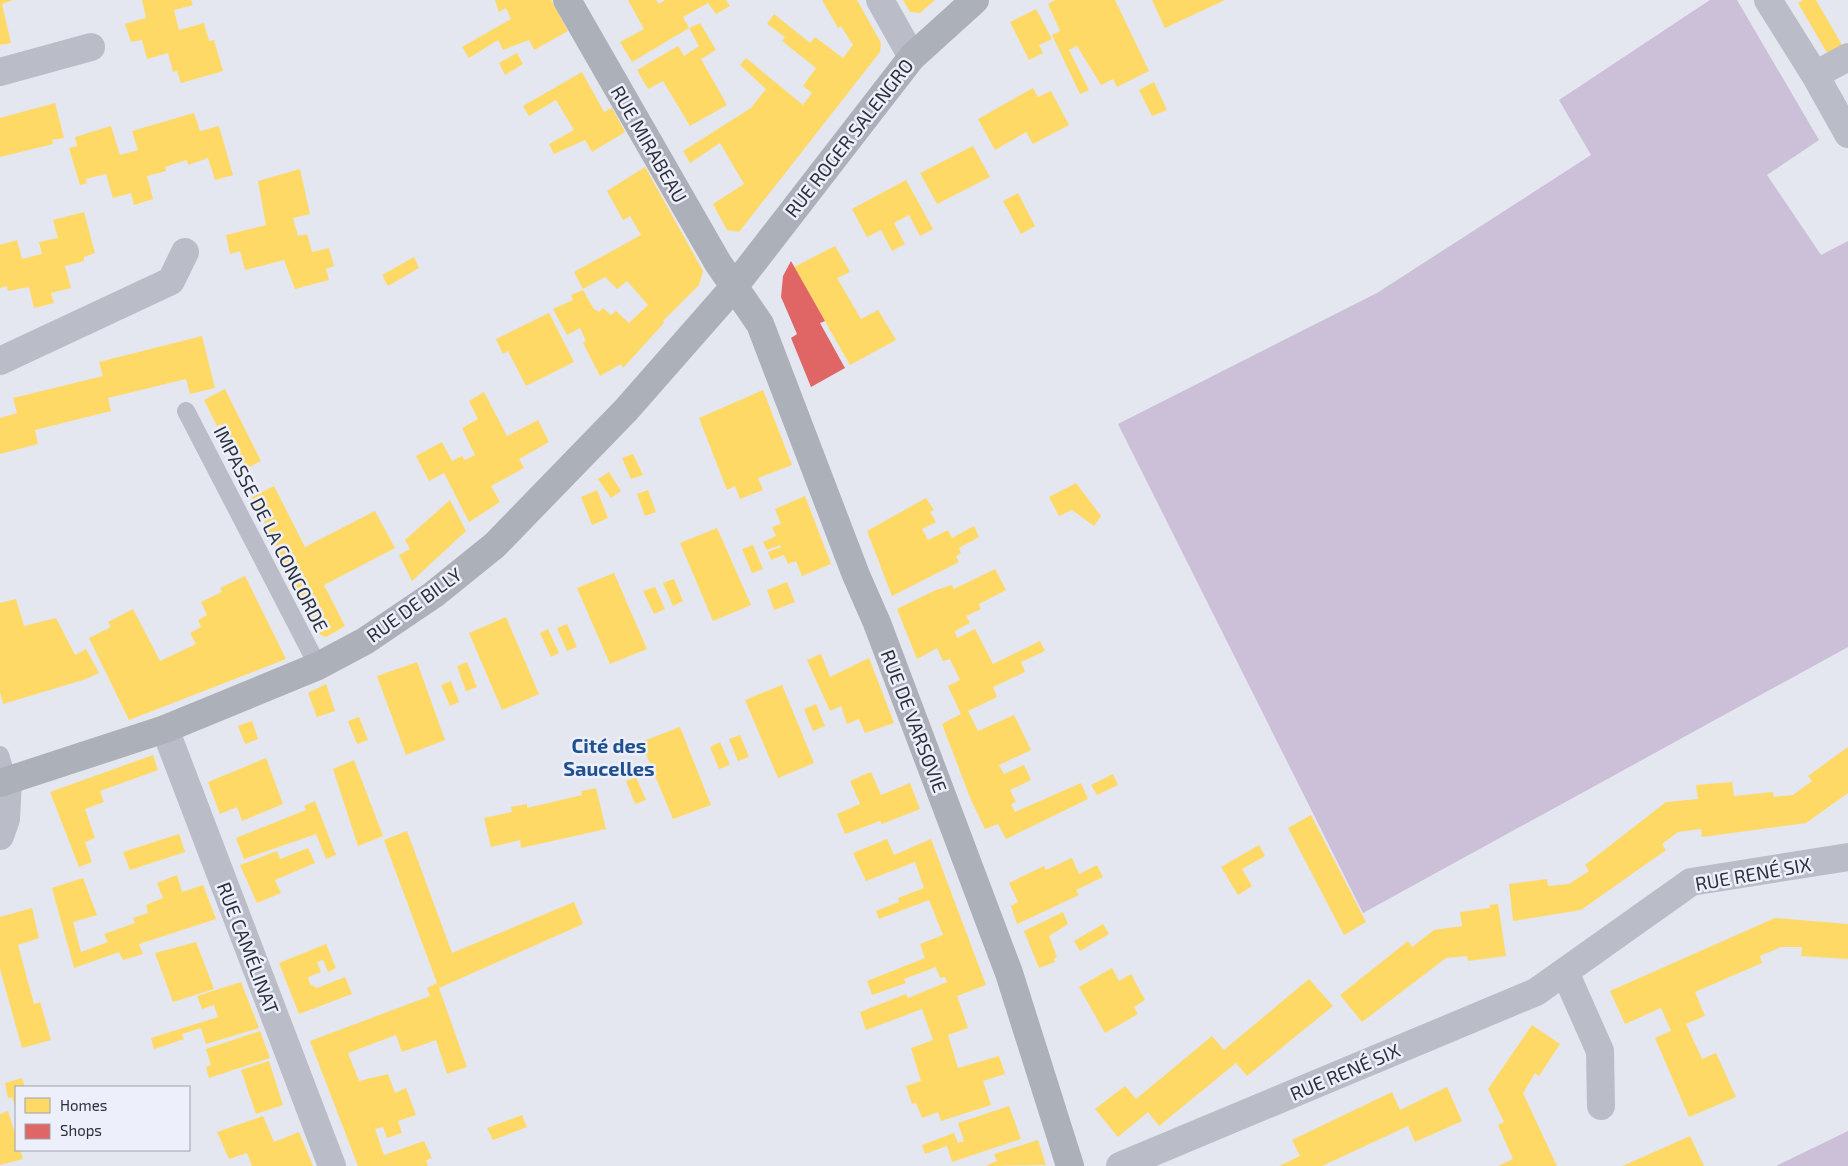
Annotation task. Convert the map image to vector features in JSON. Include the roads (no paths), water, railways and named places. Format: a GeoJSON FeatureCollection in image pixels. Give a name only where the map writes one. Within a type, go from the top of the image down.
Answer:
{"type":"FeatureCollection","features":[{"type":"Feature","properties":{"kind":"street","name":"RUE MIRABEAU"},"geometry":{"type":"LineString","coordinates":[[567,0],[718,263],[734,287]]}},
{"type":"Feature","properties":{"kind":"street"},"geometry":{"type":"LineString","coordinates":[[880,0],[912,57]]}},
{"type":"Feature","properties":{"kind":"street","name":"RUE ROGER SALENGRO"},"geometry":{"type":"LineString","coordinates":[[734,287],[912,57],[975,0]]}},
{"type":"Feature","properties":{"kind":"street"},"geometry":{"type":"LineString","coordinates":[[1768,0],[1815,75],[1848,134]]}},
{"type":"Feature","properties":{"kind":"street"},"geometry":{"type":"LineString","coordinates":[[0,72],[91,47]]}},
{"type":"Feature","properties":{"kind":"street"},"geometry":{"type":"LineString","coordinates":[[1815,75],[1848,57]]}},
{"type":"Feature","properties":{"kind":"street"},"geometry":{"type":"LineString","coordinates":[[0,361],[171,281],[185,252]]}},
{"type":"Feature","properties":{"kind":"street","name":"RUE DE BILLY"},"geometry":{"type":"LineString","coordinates":[[4,782],[165,729],[318,666],[365,641],[433,595],[495,545],[626,410],[734,287]]}},
{"type":"Feature","properties":{"kind":"street","name":"RUE DE VARSOVIE"},"geometry":{"type":"LineString","coordinates":[[734,287],[760,324],[856,575],[877,623],[1009,972],[1070,1166]]}},
{"type":"Feature","properties":{"kind":"street","name":"RUE CAMÉLINAT"},"geometry":{"type":"LineString","coordinates":[[165,729],[332,1166]]}},
{"type":"Feature","properties":{"kind":"street"},"geometry":{"type":"LineString","coordinates":[[0,836],[6,819],[4,782]]}},
{"type":"Feature","properties":{"kind":"street","name":"RUE RENÉ SIX"},"geometry":{"type":"LineString","coordinates":[[1120,1166],[1536,992],[1691,882],[1848,857]]}},
{"type":"Feature","properties":{"kind":"street"},"geometry":{"type":"LineString","coordinates":[[1565,972],[1600,1051],[1601,1106]]}},
{"type":"Feature","properties":{"kind":"lane","name":"IMPASSE DE LA CONCORDE"},"geometry":{"type":"LineString","coordinates":[[186,411],[318,666]]}},
{"type":"Feature","properties":{"kind":"lane"},"geometry":{"type":"LineString","coordinates":[[0,755],[4,782]]}},
{"type":"Feature","properties":{"kind":"district","name":"Cité des Saucelles"},"geometry":{"type":"Point","coordinates":[609,758]}}]}
